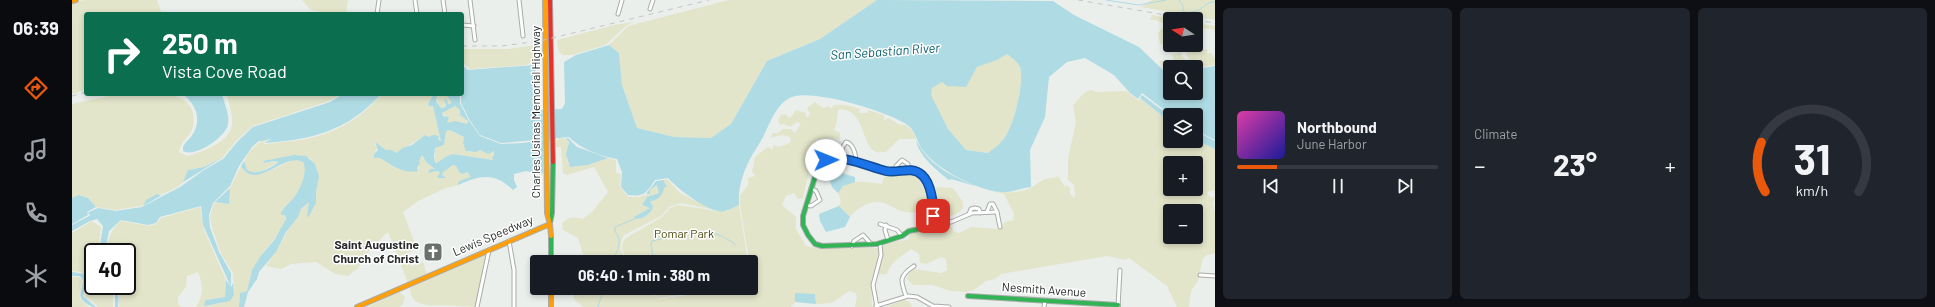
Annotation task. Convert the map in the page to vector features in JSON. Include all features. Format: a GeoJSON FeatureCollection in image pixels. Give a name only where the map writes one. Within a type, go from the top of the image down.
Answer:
{"type":"FeatureCollection","features":[{"type":"Feature","properties":{"kind":"main road"},"geometry":{"type":"LineString","coordinates":[[72,1],[76,0]]}},
{"type":"Feature","properties":{"kind":"main road","name":"Charles Usinas Memorial Highway"},"geometry":{"type":"LineString","coordinates":[[545,0],[553,147],[553,207],[550,224]]}},
{"type":"Feature","properties":{"kind":"main road","name":"Charles Usinas Memorial Highway"},"geometry":{"type":"LineString","coordinates":[[550,0],[550,105],[547,147],[547,213],[550,224],[551,255]]}},
{"type":"Feature","properties":{"kind":"main road"},"geometry":{"type":"LineString","coordinates":[[551,16],[555,0]]}},
{"type":"Feature","properties":{"kind":"main road"},"geometry":{"type":"LineString","coordinates":[[831,158],[843,158],[887,171],[908,170],[918,172],[926,180],[933,211],[933,218],[925,228],[909,231],[902,236],[872,245],[822,246],[814,244],[802,220],[812,188],[813,175],[821,163],[831,158]]}},
{"type":"Feature","properties":{"kind":"main road","name":"Lewis Speedway"},"geometry":{"type":"LineString","coordinates":[[357,307],[550,224]]}},
{"type":"Feature","properties":{"kind":"main road"},"geometry":{"type":"LineString","coordinates":[[551,295],[551,307]]}},
{"type":"Feature","properties":{"kind":"main road","name":"Nesmith Avenue"},"geometry":{"type":"LineString","coordinates":[[968,296],[1118,306]]}},
{"type":"Feature","properties":{"kind":"street"},"geometry":{"type":"LineString","coordinates":[[377,12],[379,0]]}},
{"type":"Feature","properties":{"kind":"street"},"geometry":{"type":"LineString","coordinates":[[415,0],[417,12]]}},
{"type":"Feature","properties":{"kind":"street"},"geometry":{"type":"LineString","coordinates":[[443,0],[445,12]]}},
{"type":"Feature","properties":{"kind":"street"},"geometry":{"type":"LineString","coordinates":[[470,0],[476,40]]}},
{"type":"Feature","properties":{"kind":"street"},"geometry":{"type":"LineString","coordinates":[[519,0],[523,36]]}},
{"type":"Feature","properties":{"kind":"street"},"geometry":{"type":"LineString","coordinates":[[618,14],[622,0]]}},
{"type":"Feature","properties":{"kind":"street"},"geometry":{"type":"LineString","coordinates":[[650,9],[653,0]]}},
{"type":"Feature","properties":{"kind":"street"},"geometry":{"type":"LineString","coordinates":[[464,25],[474,26]]}},
{"type":"Feature","properties":{"kind":"street"},"geometry":{"type":"LineString","coordinates":[[843,158],[842,146],[848,142],[851,144],[856,157],[855,162]]}},
{"type":"Feature","properties":{"kind":"street"},"geometry":{"type":"LineString","coordinates":[[896,171],[896,166],[902,160],[908,164],[908,170]]}},
{"type":"Feature","properties":{"kind":"street"},"geometry":{"type":"LineString","coordinates":[[807,205],[811,206],[820,200],[816,191],[812,188]]}},
{"type":"Feature","properties":{"kind":"street"},"geometry":{"type":"LineString","coordinates":[[987,212],[987,208],[992,203],[997,212],[1000,228]]}},
{"type":"Feature","properties":{"kind":"street"},"geometry":{"type":"LineString","coordinates":[[933,218],[951,222],[969,214],[997,212]]}},
{"type":"Feature","properties":{"kind":"street"},"geometry":{"type":"LineString","coordinates":[[880,224],[897,230],[902,236]]}},
{"type":"Feature","properties":{"kind":"street"},"geometry":{"type":"LineString","coordinates":[[886,225],[885,230],[888,240]]}},
{"type":"Feature","properties":{"kind":"street"},"geometry":{"type":"LineString","coordinates":[[852,246],[854,241],[863,235],[872,245]]}},
{"type":"Feature","properties":{"kind":"street"},"geometry":{"type":"LineString","coordinates":[[509,241],[514,270],[514,307]]}},
{"type":"Feature","properties":{"kind":"street"},"geometry":{"type":"LineString","coordinates":[[880,243],[881,255],[874,285],[876,307],[906,296],[917,297],[933,306],[949,307]]}},
{"type":"Feature","properties":{"kind":"street"},"geometry":{"type":"LineString","coordinates":[[477,307],[489,250]]}},
{"type":"Feature","properties":{"kind":"street"},"geometry":{"type":"LineString","coordinates":[[906,296],[901,285],[902,277],[914,266]]}},
{"type":"Feature","properties":{"kind":"street"},"geometry":{"type":"LineString","coordinates":[[1118,306],[1120,270]]}},
{"type":"Feature","properties":{"kind":"street"},"geometry":{"type":"LineString","coordinates":[[1200,275],[1215,276]]}},
{"type":"Feature","properties":{"kind":"street"},"geometry":{"type":"LineString","coordinates":[[1044,301],[1044,307]]}},
{"type":"Feature","properties":{"kind":"green space"},"geometry":{"type":"Polygon","coordinates":[[[84,0],[157,0],[161,12],[84,12],[84,91],[72,94],[72,3],[84,0]]]}},
{"type":"Feature","properties":{"kind":"green space"},"geometry":{"type":"Polygon","coordinates":[[[302,0],[348,0],[346,12],[323,12],[311,10],[302,0]]]}},
{"type":"Feature","properties":{"kind":"green space"},"geometry":{"type":"Polygon","coordinates":[[[729,0],[877,0],[820,39],[767,61],[731,124],[711,138],[674,137],[637,128],[622,85],[619,53],[609,45],[628,26],[729,0]]]}},
{"type":"Feature","properties":{"kind":"green space"},"geometry":{"type":"Polygon","coordinates":[[[1152,0],[1215,0],[1215,20],[1203,18],[1203,12],[1169,12],[1141,7],[1152,0]]]}},
{"type":"Feature","properties":{"kind":"green space"},"geometry":{"type":"Polygon","coordinates":[[[1152,15],[1163,17],[1163,23],[1150,20],[1152,15]]]}},
{"type":"Feature","properties":{"kind":"green space"},"geometry":{"type":"Polygon","coordinates":[[[634,22],[627,25],[605,45],[573,55],[563,55],[559,52],[557,40],[614,25],[634,22]]]}},
{"type":"Feature","properties":{"kind":"green space"},"geometry":{"type":"Polygon","coordinates":[[[1203,24],[1215,26],[1215,30],[1203,28],[1203,24]]]}},
{"type":"Feature","properties":{"kind":"green space"},"geometry":{"type":"Polygon","coordinates":[[[1163,27],[1163,44],[1160,44],[1158,33],[1163,27]]]}},
{"type":"Feature","properties":{"kind":"green space"},"geometry":{"type":"Polygon","coordinates":[[[543,44],[544,48],[539,59],[526,65],[470,69],[464,64],[464,49],[508,49],[543,44]]]}},
{"type":"Feature","properties":{"kind":"green space"},"geometry":{"type":"Polygon","coordinates":[[[1209,49],[1206,53],[1211,53],[1215,59],[1215,65],[1203,67],[1203,60],[1189,60],[1186,52],[1203,52],[1203,50],[1209,49]]]}},
{"type":"Feature","properties":{"kind":"green space"},"geometry":{"type":"Polygon","coordinates":[[[1181,52],[1182,56],[1186,60],[1174,60],[1172,55],[1181,52]]]}},
{"type":"Feature","properties":{"kind":"green space"},"geometry":{"type":"Polygon","coordinates":[[[1007,54],[1019,65],[1021,74],[1017,106],[1010,127],[1002,141],[988,153],[966,150],[948,129],[930,95],[932,88],[942,81],[966,87],[976,67],[997,60],[1007,54]]]}},
{"type":"Feature","properties":{"kind":"green space"},"geometry":{"type":"Polygon","coordinates":[[[1159,61],[1163,61],[1163,67],[1159,61]]]}},
{"type":"Feature","properties":{"kind":"green space"},"geometry":{"type":"Polygon","coordinates":[[[1091,90],[1096,92],[1126,91],[1138,100],[1141,99],[1163,116],[1163,148],[1203,148],[1203,143],[1215,149],[1215,190],[1207,192],[1211,198],[1215,196],[1213,205],[1215,212],[1215,253],[1207,255],[1203,258],[1198,281],[1191,291],[1189,307],[1177,307],[1167,286],[1129,258],[1125,260],[1107,256],[1001,274],[995,279],[986,281],[974,290],[965,292],[950,291],[933,285],[913,285],[906,278],[913,269],[942,273],[947,270],[946,259],[941,257],[926,264],[920,263],[919,254],[911,249],[894,262],[887,274],[877,275],[883,255],[882,247],[888,243],[909,239],[909,233],[918,231],[933,221],[951,225],[953,231],[959,233],[971,227],[1000,229],[1005,222],[1013,220],[1014,214],[1004,194],[988,190],[998,192],[1015,192],[1025,190],[1045,179],[1058,176],[1065,187],[1067,185],[1070,188],[1070,194],[1075,198],[1074,185],[1068,180],[1068,158],[1076,122],[1073,105],[1083,94],[1091,90]]]}},
{"type":"Feature","properties":{"kind":"green space"},"geometry":{"type":"Polygon","coordinates":[[[109,96],[172,96],[179,98],[188,104],[193,113],[192,130],[180,147],[179,152],[188,156],[200,152],[221,141],[230,131],[232,118],[228,96],[338,96],[329,101],[253,126],[237,140],[222,158],[204,167],[188,170],[184,181],[178,186],[151,199],[142,206],[115,210],[96,207],[88,198],[79,195],[72,198],[72,104],[109,96]]]}},
{"type":"Feature","properties":{"kind":"green space"},"geometry":{"type":"Polygon","coordinates":[[[380,96],[434,96],[432,100],[428,102],[433,106],[442,139],[438,139],[438,136],[429,137],[425,135],[397,153],[386,150],[374,142],[377,148],[374,154],[376,158],[382,159],[390,165],[404,170],[419,170],[417,167],[420,164],[419,161],[421,155],[426,162],[435,169],[430,169],[429,172],[440,172],[437,178],[446,178],[446,176],[443,176],[442,173],[453,165],[468,173],[472,177],[458,185],[446,188],[420,200],[403,212],[417,249],[408,253],[412,266],[423,262],[427,274],[408,283],[388,232],[372,247],[358,268],[348,276],[335,274],[316,262],[291,264],[281,269],[266,266],[276,252],[291,225],[298,217],[299,212],[309,202],[312,211],[316,200],[317,168],[310,158],[300,155],[263,161],[264,163],[279,162],[260,172],[249,172],[245,167],[246,157],[254,147],[269,137],[272,138],[263,142],[264,144],[314,137],[342,126],[356,118],[380,96]]]}},
{"type":"Feature","properties":{"kind":"green space"},"geometry":{"type":"Polygon","coordinates":[[[436,96],[448,96],[453,103],[448,104],[447,100],[444,108],[440,108],[436,96]]]}},
{"type":"Feature","properties":{"kind":"green space"},"geometry":{"type":"Polygon","coordinates":[[[815,102],[823,108],[829,106],[831,109],[834,105],[844,105],[860,109],[859,113],[867,113],[868,110],[884,115],[884,120],[889,118],[898,124],[906,125],[913,132],[916,139],[899,139],[886,152],[876,152],[868,143],[859,121],[854,115],[848,111],[839,109],[834,130],[840,133],[840,139],[824,138],[816,140],[803,198],[798,199],[794,193],[786,196],[782,205],[796,217],[796,229],[806,246],[816,248],[880,248],[879,260],[871,282],[872,305],[874,307],[855,307],[857,296],[855,293],[849,291],[832,303],[816,304],[815,294],[795,297],[795,302],[791,307],[583,307],[574,299],[573,295],[653,295],[660,299],[688,295],[758,295],[758,255],[748,255],[740,205],[740,195],[748,185],[748,178],[755,176],[752,172],[755,157],[768,147],[773,150],[773,145],[779,147],[790,143],[791,138],[785,136],[780,135],[770,138],[773,133],[778,133],[783,129],[792,129],[795,133],[801,123],[797,122],[790,127],[784,124],[780,125],[778,120],[781,115],[785,114],[790,118],[796,110],[806,113],[806,118],[810,114],[807,108],[815,102]]]}},
{"type":"Feature","properties":{"kind":"green space"},"geometry":{"type":"Polygon","coordinates":[[[455,106],[460,110],[460,115],[466,119],[467,124],[447,123],[448,120],[445,115],[442,115],[447,109],[455,106]]]}},
{"type":"Feature","properties":{"kind":"green space"},"geometry":{"type":"Polygon","coordinates":[[[450,130],[464,137],[463,143],[469,152],[480,150],[486,153],[494,151],[495,153],[492,157],[493,160],[453,154],[447,156],[438,163],[435,162],[435,148],[444,145],[446,131],[450,130]]]}},
{"type":"Feature","properties":{"kind":"green space"},"geometry":{"type":"Polygon","coordinates":[[[559,138],[568,139],[567,161],[571,167],[588,165],[608,158],[616,160],[616,173],[621,174],[620,187],[628,197],[638,197],[650,194],[650,190],[658,185],[659,193],[647,197],[642,205],[651,208],[636,216],[636,219],[648,215],[653,207],[650,201],[658,198],[667,186],[663,182],[667,179],[680,193],[711,209],[680,203],[669,207],[661,216],[624,235],[621,243],[621,250],[624,255],[583,255],[578,238],[563,230],[562,224],[571,218],[583,219],[593,211],[608,192],[594,167],[567,175],[563,173],[561,147],[556,147],[556,142],[559,138]]]}},
{"type":"Feature","properties":{"kind":"green space"},"geometry":{"type":"Polygon","coordinates":[[[300,160],[305,165],[305,173],[301,187],[297,195],[283,209],[281,215],[285,215],[284,223],[253,269],[247,291],[240,294],[239,307],[196,307],[199,303],[202,290],[198,272],[187,276],[186,287],[178,297],[178,304],[181,307],[119,307],[119,295],[136,295],[136,243],[108,243],[114,227],[121,221],[149,226],[156,224],[161,218],[200,207],[204,230],[226,280],[225,297],[206,300],[205,306],[222,303],[234,295],[233,273],[220,252],[212,227],[210,216],[214,203],[218,202],[228,204],[230,188],[241,166],[246,172],[259,174],[288,162],[300,160]]]}},
{"type":"Feature","properties":{"kind":"green space"},"geometry":{"type":"Polygon","coordinates":[[[897,174],[911,174],[917,177],[924,189],[932,213],[905,212],[884,203],[874,202],[861,207],[850,217],[839,206],[841,201],[838,193],[846,185],[857,182],[882,184],[884,177],[897,174]]]}},
{"type":"Feature","properties":{"kind":"green space"},"geometry":{"type":"Polygon","coordinates":[[[938,187],[953,188],[963,202],[963,208],[957,214],[943,216],[935,214],[931,191],[938,187]]]}},
{"type":"Feature","properties":{"kind":"green space","name":"Pomar Park"},"geometry":{"type":"Polygon","coordinates":[[[678,205],[717,211],[727,211],[739,205],[747,255],[625,255],[622,247],[626,238],[662,217],[670,208],[678,205]]]}},
{"type":"Feature","properties":{"kind":"green space"},"geometry":{"type":"Polygon","coordinates":[[[92,221],[101,227],[99,243],[84,243],[84,274],[72,271],[72,233],[92,221]]]}},
{"type":"Feature","properties":{"kind":"green space"},"geometry":{"type":"Polygon","coordinates":[[[486,255],[475,307],[445,305],[431,306],[416,302],[410,293],[410,288],[486,255]]]}},
{"type":"Feature","properties":{"kind":"green space"},"geometry":{"type":"Polygon","coordinates":[[[72,277],[79,277],[82,280],[80,297],[90,307],[72,307],[72,277]]]}},
{"type":"Feature","properties":{"kind":"green space"},"geometry":{"type":"Polygon","coordinates":[[[399,292],[405,297],[403,304],[400,307],[367,307],[399,292]]]}},
{"type":"Feature","properties":{"kind":"green space"},"geometry":{"type":"Polygon","coordinates":[[[84,295],[113,295],[113,307],[98,307],[91,300],[86,298],[84,295]]]}},
{"type":"Feature","properties":{"kind":"green space"},"geometry":{"type":"Polygon","coordinates":[[[654,295],[680,295],[659,298],[654,295]]]}},
{"type":"Feature","properties":{"kind":"green space"},"geometry":{"type":"Polygon","coordinates":[[[904,300],[910,302],[912,307],[886,307],[904,300]]]}},
{"type":"Feature","properties":{"kind":"water"},"geometry":{"type":"Polygon","coordinates":[[[877,0],[1053,1],[1074,15],[1139,47],[1163,70],[1163,100],[1203,100],[1203,68],[1215,66],[1215,140],[1203,134],[1203,108],[1163,109],[1142,93],[1138,99],[1130,93],[1114,75],[1085,58],[1067,62],[1049,77],[1045,117],[1030,150],[1031,187],[1008,192],[1001,192],[980,187],[947,171],[928,157],[918,143],[914,132],[909,126],[884,113],[852,103],[820,96],[795,96],[789,98],[780,106],[751,158],[744,172],[741,183],[739,205],[723,211],[712,209],[698,202],[668,178],[655,180],[642,195],[628,195],[621,187],[622,172],[617,159],[591,151],[579,145],[569,137],[501,143],[480,135],[469,119],[461,103],[461,96],[464,96],[464,66],[467,70],[535,65],[541,110],[562,109],[565,103],[564,62],[576,55],[609,45],[619,53],[622,85],[637,128],[674,137],[711,138],[731,124],[767,61],[820,39],[877,0]],[[1007,54],[997,60],[977,67],[966,87],[947,86],[942,82],[932,88],[931,95],[948,129],[966,150],[988,153],[1002,141],[1006,135],[1017,106],[1021,83],[1019,65],[1007,54]]]}},
{"type":"Feature","properties":{"kind":"water"},"geometry":{"type":"Polygon","coordinates":[[[1142,95],[1163,111],[1163,116],[1140,98],[1142,95]]]}},
{"type":"Feature","properties":{"kind":"water"},"geometry":{"type":"Polygon","coordinates":[[[186,96],[223,96],[228,113],[228,124],[222,135],[209,145],[195,152],[183,151],[184,145],[192,136],[197,123],[196,112],[186,96]]]}},
{"type":"Feature","properties":{"kind":"water"},"geometry":{"type":"Polygon","coordinates":[[[340,96],[379,96],[355,117],[328,131],[313,136],[281,142],[264,143],[273,138],[271,136],[261,139],[252,147],[239,166],[230,186],[213,203],[209,215],[210,227],[219,252],[231,273],[231,287],[203,225],[201,206],[160,217],[156,223],[148,225],[121,220],[109,231],[107,243],[100,243],[103,226],[97,219],[90,221],[72,231],[72,225],[89,216],[90,214],[87,213],[98,208],[116,211],[142,207],[180,187],[223,159],[238,141],[253,127],[330,102],[340,96]]]}},
{"type":"Feature","properties":{"kind":"water"},"geometry":{"type":"Polygon","coordinates":[[[433,96],[437,96],[436,101],[441,108],[444,108],[446,105],[444,98],[447,100],[448,104],[452,103],[447,96],[460,96],[460,103],[468,119],[480,136],[501,144],[523,143],[546,139],[546,147],[543,148],[543,173],[540,175],[526,171],[514,174],[514,180],[517,187],[513,190],[500,180],[487,177],[480,177],[458,185],[459,181],[471,177],[467,172],[463,174],[460,173],[456,166],[453,165],[442,173],[446,178],[437,178],[440,172],[436,171],[428,173],[430,169],[435,169],[426,162],[422,155],[419,161],[420,164],[417,167],[418,171],[414,172],[401,170],[382,159],[374,158],[374,154],[378,150],[375,142],[386,150],[391,150],[397,153],[402,148],[412,145],[425,135],[429,137],[433,135],[439,136],[438,139],[441,141],[433,106],[429,106],[428,104],[433,96]],[[455,106],[442,113],[443,116],[449,117],[447,123],[455,121],[467,124],[468,121],[460,115],[460,110],[455,106]],[[450,130],[446,131],[444,145],[435,148],[435,162],[437,163],[453,154],[493,160],[492,157],[494,155],[494,151],[488,154],[480,150],[476,152],[466,151],[463,143],[464,137],[450,130]]]}},
{"type":"Feature","properties":{"kind":"water"},"geometry":{"type":"Polygon","coordinates":[[[1203,135],[1215,141],[1215,149],[1203,143],[1203,135]]]}},
{"type":"Feature","properties":{"kind":"water"},"geometry":{"type":"Polygon","coordinates":[[[566,138],[568,138],[577,147],[608,158],[588,165],[570,167],[566,154],[569,142],[566,138]]]}},
{"type":"Feature","properties":{"kind":"water"},"geometry":{"type":"Polygon","coordinates":[[[916,140],[927,156],[941,169],[975,186],[951,179],[949,180],[924,157],[916,140]]]}},
{"type":"Feature","properties":{"kind":"water"},"geometry":{"type":"Polygon","coordinates":[[[294,155],[306,156],[315,164],[319,176],[316,192],[316,203],[307,217],[309,202],[301,209],[298,217],[286,232],[276,252],[259,272],[257,279],[248,292],[244,307],[239,307],[240,293],[247,291],[252,270],[260,257],[275,239],[286,219],[285,215],[281,215],[281,213],[297,193],[305,170],[303,162],[295,160],[287,162],[262,174],[255,175],[247,173],[241,166],[244,161],[247,170],[251,172],[260,172],[279,162],[274,161],[264,163],[263,161],[294,155]]]}},
{"type":"Feature","properties":{"kind":"water"},"geometry":{"type":"Polygon","coordinates":[[[222,158],[202,170],[179,185],[183,182],[188,170],[204,167],[222,158]]]}},
{"type":"Feature","properties":{"kind":"water"},"geometry":{"type":"Polygon","coordinates":[[[842,173],[855,177],[855,182],[843,186],[838,193],[832,187],[829,179],[842,173]]]}},
{"type":"Feature","properties":{"kind":"water"},"geometry":{"type":"Polygon","coordinates":[[[664,180],[667,186],[664,188],[659,197],[650,201],[653,207],[650,212],[643,217],[634,219],[634,217],[650,208],[642,205],[647,197],[659,193],[657,185],[650,190],[650,194],[646,194],[656,181],[664,180]]]}},
{"type":"Feature","properties":{"kind":"water"},"geometry":{"type":"Polygon","coordinates":[[[230,188],[229,204],[215,202],[230,188]]]}},
{"type":"Feature","properties":{"kind":"water"},"geometry":{"type":"Polygon","coordinates":[[[157,194],[161,196],[143,206],[146,200],[157,194]]]}},
{"type":"Feature","properties":{"kind":"water"},"geometry":{"type":"Polygon","coordinates":[[[79,195],[88,198],[96,207],[87,212],[88,215],[72,224],[72,198],[79,195]]]}},
{"type":"Feature","properties":{"kind":"water"},"geometry":{"type":"Polygon","coordinates":[[[839,206],[850,217],[845,227],[826,232],[820,221],[819,214],[839,206]]]}},
{"type":"Feature","properties":{"kind":"water"},"geometry":{"type":"Polygon","coordinates":[[[72,272],[84,274],[83,296],[96,307],[92,307],[83,301],[80,293],[83,280],[80,276],[72,276],[72,272]]]}},
{"type":"Feature","properties":{"kind":"water"},"geometry":{"type":"Polygon","coordinates":[[[226,280],[231,287],[233,283],[234,295],[230,301],[205,306],[204,304],[206,300],[225,297],[226,280]]]}},
{"type":"Feature","properties":{"kind":"water"},"geometry":{"type":"Polygon","coordinates":[[[795,293],[815,294],[816,304],[795,302],[795,293]]]}},
{"type":"Feature","properties":{"kind":"water"},"geometry":{"type":"Polygon","coordinates":[[[115,295],[117,295],[118,307],[115,307],[115,295]]]}},
{"type":"Feature","properties":{"kind":"waterway"},"geometry":{"type":"LineString","coordinates":[[1106,0],[1139,5],[1166,0]]}},
{"type":"Feature","properties":{"kind":"waterway"},"geometry":{"type":"LineString","coordinates":[[1179,0],[1183,6],[1183,11],[1187,13],[1197,11],[1208,4],[1215,2]]}},
{"type":"Feature","properties":{"kind":"waterway","name":"San Sebastian River"},"geometry":{"type":"LineString","coordinates":[[260,139],[278,135]]}},
{"type":"Feature","properties":{"kind":"waterway"},"geometry":{"type":"LineString","coordinates":[[615,255],[619,246],[615,227],[634,219]]}},
{"type":"Feature","properties":{"kind":"waterway"},"geometry":{"type":"LineString","coordinates":[[653,255],[651,245],[652,241],[685,233],[705,232],[715,234],[736,245]]}},
{"type":"Feature","properties":{"kind":"waterway"},"geometry":{"type":"LineString","coordinates":[[598,307],[602,295]]}},
{"type":"Feature","properties":{"kind":"railway"},"geometry":{"type":"LineString","coordinates":[[464,46],[501,46],[540,41],[709,0]]}},
{"type":"Feature","properties":{"kind":"railway"},"geometry":{"type":"LineString","coordinates":[[1078,0],[1163,15]]}},
{"type":"Feature","properties":{"kind":"railway"},"geometry":{"type":"LineString","coordinates":[[1203,21],[1215,23]]}},
{"type":"Feature","properties":{"kind":"railway"},"geometry":{"type":"LineString","coordinates":[[72,96],[84,93]]}},
{"type":"Feature","properties":{"kind":"traffic: fast"},"geometry":{"type":"LineString","coordinates":[[835,158],[887,171],[910,170],[918,172],[927,182],[933,216],[930,224],[925,228],[909,231],[902,236],[877,244],[822,246],[815,244],[803,225],[803,216],[818,167],[827,160],[835,158]]}},
{"type":"Feature","properties":{"kind":"traffic: fast"},"geometry":{"type":"LineString","coordinates":[[550,223],[552,213],[553,162]]}},
{"type":"Feature","properties":{"kind":"traffic: fast"},"geometry":{"type":"LineString","coordinates":[[551,236],[551,255]]}},
{"type":"Feature","properties":{"kind":"traffic: fast"},"geometry":{"type":"LineString","coordinates":[[968,296],[1118,305]]}},
{"type":"Feature","properties":{"kind":"traffic: slow"},"geometry":{"type":"LineString","coordinates":[[72,1],[76,0]]}},
{"type":"Feature","properties":{"kind":"traffic: slow"},"geometry":{"type":"LineString","coordinates":[[545,0],[547,213],[550,224]]}},
{"type":"Feature","properties":{"kind":"traffic: slow"},"geometry":{"type":"LineString","coordinates":[[357,307],[550,224],[551,236]]}},
{"type":"Feature","properties":{"kind":"traffic: slow"},"geometry":{"type":"LineString","coordinates":[[551,295],[551,307]]}},
{"type":"Feature","properties":{"kind":"traffic: jam"},"geometry":{"type":"LineString","coordinates":[[550,0],[553,162]]}},
{"type":"Feature","properties":{"kind":"place","name":"Saint Augustine Church of Christ"},"geometry":{"type":"Point","coordinates":[433,252]}},
{"type":"Feature","properties":{"kind":"route"},"geometry":{"type":"LineString","coordinates":[[826,160],[843,158],[887,171],[907,170],[918,172],[927,182],[933,216]]}}]}
